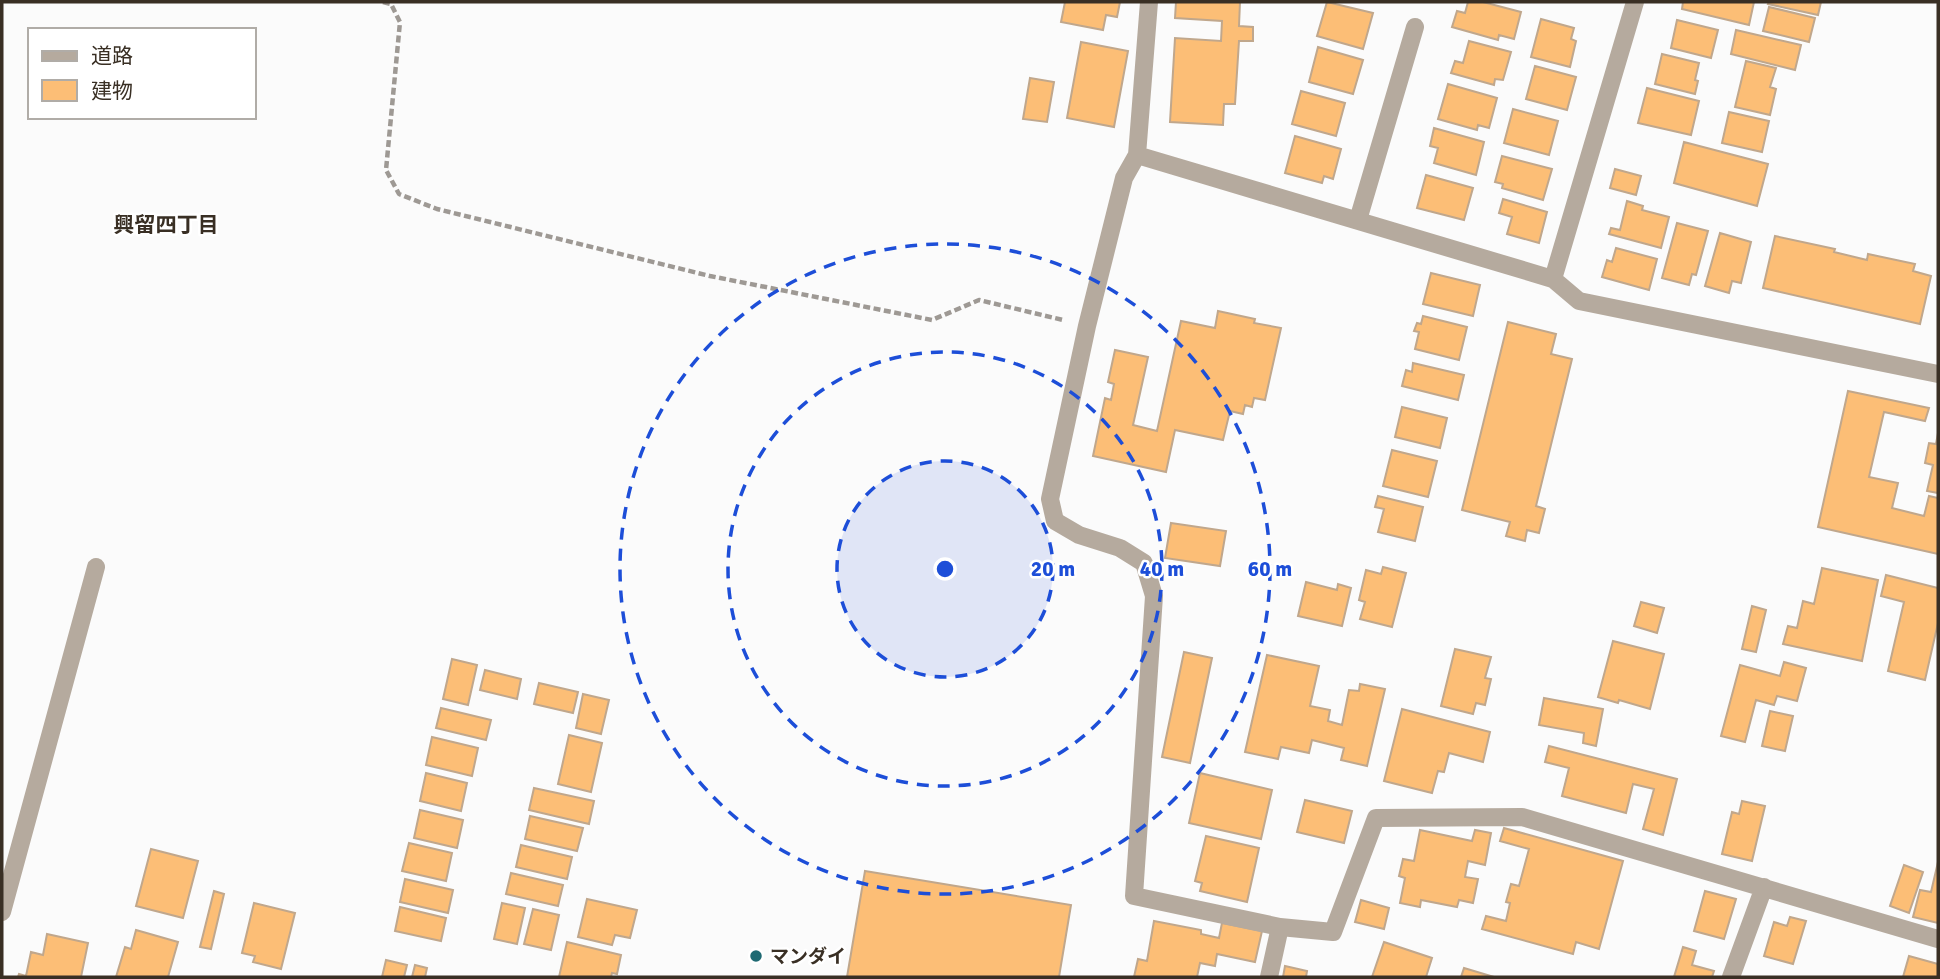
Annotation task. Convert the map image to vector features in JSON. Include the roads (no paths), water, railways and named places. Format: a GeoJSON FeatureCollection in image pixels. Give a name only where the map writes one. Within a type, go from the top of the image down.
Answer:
{"type":"FeatureCollection","features":[{"type":"Feature","properties":{"kind":"street"},"geometry":{"type":"LineString","coordinates":[[1149,2],[1137,155],[1124,178],[1087,326],[1050,499],[1055,521],[1079,535],[1120,548],[1144,562],[1154,596],[1134,896],[1280,927],[1333,932],[1376,818],[1522,817],[1938,939]]}},
{"type":"Feature","properties":{"kind":"street"},"geometry":{"type":"LineString","coordinates":[[1553,279],[1634,2]]}},
{"type":"Feature","properties":{"kind":"street"},"geometry":{"type":"LineString","coordinates":[[1358,220],[1415,27]]}},
{"type":"Feature","properties":{"kind":"street"},"geometry":{"type":"LineString","coordinates":[[1137,155],[1553,279],[1579,301],[1938,374]]}},
{"type":"Feature","properties":{"kind":"street"},"geometry":{"type":"LineString","coordinates":[[2,912],[96,567]]}},
{"type":"Feature","properties":{"kind":"street"},"geometry":{"type":"LineString","coordinates":[[1731,977],[1764,887]]}},
{"type":"Feature","properties":{"kind":"street"},"geometry":{"type":"LineString","coordinates":[[1269,977],[1280,927]]}},
{"type":"Feature","properties":{"kind":"place","name":"マンダイ"},"geometry":{"type":"Point","coordinates":[756,956]}},
{"type":"Feature","properties":{"kind":"district","name":"興留四丁目"},"geometry":{"type":"Point","coordinates":[166,225]}}]}
